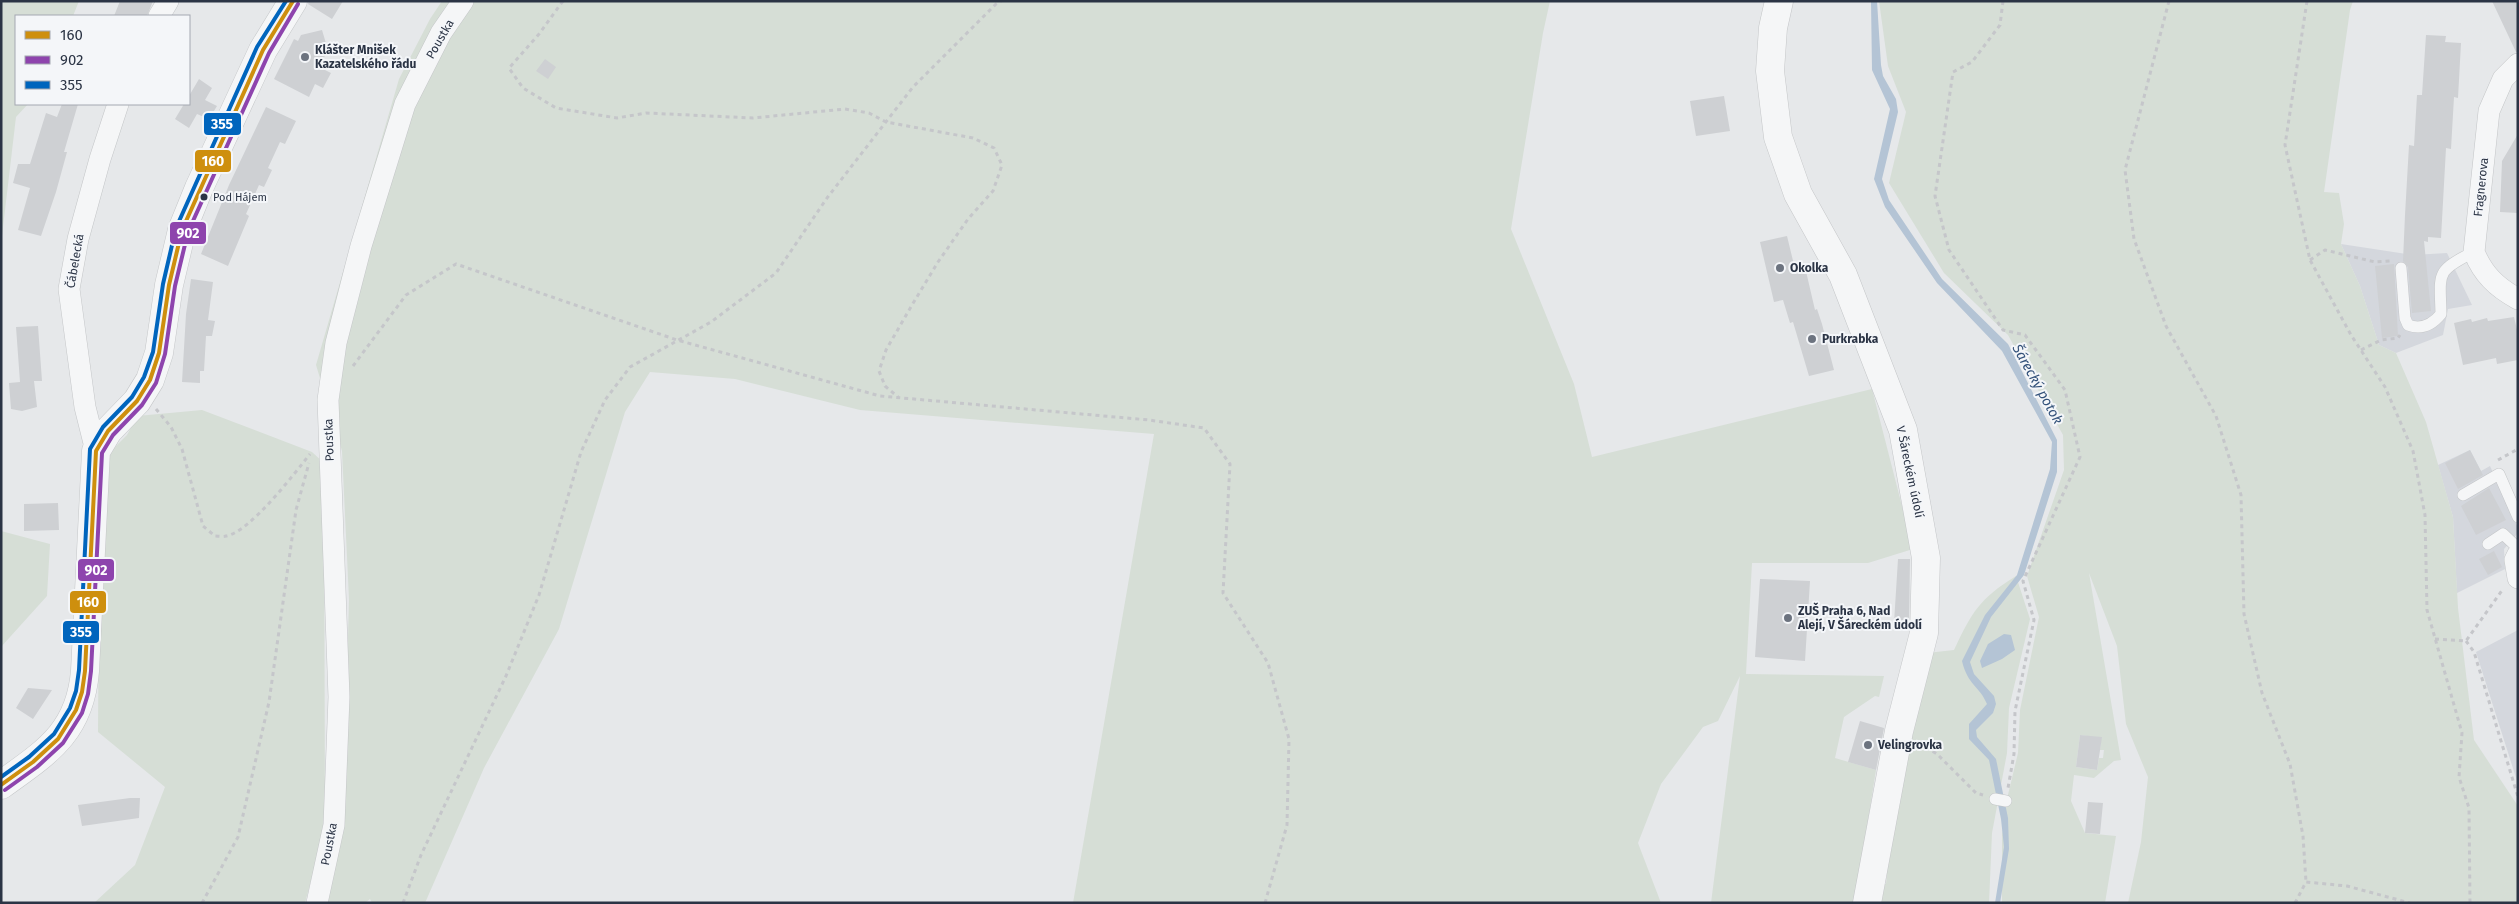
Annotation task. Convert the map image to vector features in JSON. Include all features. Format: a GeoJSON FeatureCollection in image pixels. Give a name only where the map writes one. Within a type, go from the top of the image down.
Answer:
{"type":"FeatureCollection","features":[{"type":"Feature","properties":{"kind":"street"},"geometry":{"type":"LineString","coordinates":[[160,15],[168,1]]}},
{"type":"Feature","properties":{"kind":"street"},"geometry":{"type":"LineString","coordinates":[[1,785],[42,755],[58,738],[73,718],[83,694],[96,451],[133,405],[150,380],[159,352],[169,285],[182,230],[199,188],[263,50],[293,1]]}},
{"type":"Feature","properties":{"kind":"street","name":"Poustka"},"geometry":{"type":"LineString","coordinates":[[318,903],[334,826],[339,697],[328,400],[336,343],[361,246],[405,104],[442,33],[463,1]]}},
{"type":"Feature","properties":{"kind":"street","name":"V Šáreckém údolí"},"geometry":{"type":"LineString","coordinates":[[1779,1],[1773,28],[1770,71],[1778,137],[1798,194],[1843,275],[1903,430],[1926,558],[1924,633],[1899,731],[1867,903]]}},
{"type":"Feature","properties":{"kind":"street","name":"Fragnerova"},"geometry":{"type":"LineString","coordinates":[[2474,252],[2489,111],[2503,79],[2518,64]]}},
{"type":"Feature","properties":{"kind":"street","name":"Čábelecká"},"geometry":{"type":"LineString","coordinates":[[96,451],[85,406],[69,289],[78,239],[100,159],[118,105]]}},
{"type":"Feature","properties":{"kind":"street"},"geometry":{"type":"LineString","coordinates":[[2474,252],[2480,266],[2490,280],[2504,291],[2518,298]]}},
{"type":"Feature","properties":{"kind":"lane"},"geometry":{"type":"LineString","coordinates":[[2401,268],[2405,318],[2408,324],[2416,328],[2426,326],[2436,320],[2441,314],[2440,278],[2443,271],[2449,264],[2474,252]]}},
{"type":"Feature","properties":{"kind":"lane"},"geometry":{"type":"LineString","coordinates":[[2463,495],[2499,474],[2518,517]]}},
{"type":"Feature","properties":{"kind":"lane"},"geometry":{"type":"LineString","coordinates":[[2488,544],[2503,534],[2518,548]]}},
{"type":"Feature","properties":{"kind":"path"},"geometry":{"type":"LineString","coordinates":[[563,1],[539,34],[508,68],[523,88],[556,108],[617,118],[646,113],[754,118],[844,109],[869,113],[886,122],[973,138],[994,148],[1002,165],[992,191],[968,219],[938,262],[886,350],[879,371],[885,386],[899,397]]}},
{"type":"Feature","properties":{"kind":"path"},"geometry":{"type":"LineString","coordinates":[[403,903],[421,855],[506,676],[539,595],[581,452],[605,400],[630,367],[711,322],[776,273],[827,198],[913,87],[1001,1]]}},
{"type":"Feature","properties":{"kind":"path"},"geometry":{"type":"LineString","coordinates":[[1899,731],[1937,754],[1976,793],[2001,800],[2014,754],[2015,710],[2034,620],[2023,581],[2080,457],[2065,390],[2025,335],[2003,330],[1949,250],[1935,196],[1953,72],[1972,62],[2000,26],[2003,1]]}},
{"type":"Feature","properties":{"kind":"path"},"geometry":{"type":"LineString","coordinates":[[2169,1],[2125,170],[2134,239],[2166,326],[2216,416],[2241,495],[2244,614],[2262,693],[2290,764],[2303,836],[2306,882],[2295,903]]}},
{"type":"Feature","properties":{"kind":"path"},"geometry":{"type":"LineString","coordinates":[[2307,1],[2286,145],[2310,260],[2361,350],[2385,387],[2413,451],[2425,516],[2427,610],[2462,733],[2459,777],[2468,808],[2470,903]]}},
{"type":"Feature","properties":{"kind":"path"},"geometry":{"type":"LineString","coordinates":[[2310,260],[2325,250],[2375,262],[2390,261],[2401,268]]}},
{"type":"Feature","properties":{"kind":"path"},"geometry":{"type":"LineString","coordinates":[[350,370],[406,295],[456,264],[677,340],[880,396],[1149,420],[1204,428],[1230,464],[1223,592],[1268,663],[1289,739],[1287,825],[1265,903]]}},
{"type":"Feature","properties":{"kind":"path"},"geometry":{"type":"LineString","coordinates":[[2361,350],[2381,340],[2398,338],[2408,324]]}},
{"type":"Feature","properties":{"kind":"path"},"geometry":{"type":"LineString","coordinates":[[133,405],[171,427],[182,449],[203,526],[214,536],[227,536],[242,529],[269,503],[312,452]]}},
{"type":"Feature","properties":{"kind":"path"},"geometry":{"type":"LineString","coordinates":[[202,903],[238,837],[269,702],[296,510],[314,446]]}},
{"type":"Feature","properties":{"kind":"path"},"geometry":{"type":"LineString","coordinates":[[2466,641],[2517,568]]}},
{"type":"Feature","properties":{"kind":"path"},"geometry":{"type":"LineString","coordinates":[[2435,639],[2466,641]]}},
{"type":"Feature","properties":{"kind":"path"},"geometry":{"type":"LineString","coordinates":[[2466,641],[2474,652],[2518,797]]}},
{"type":"Feature","properties":{"kind":"path"},"geometry":{"type":"LineString","coordinates":[[2306,882],[2347,886],[2410,903]]}},
{"type":"Feature","properties":{"kind":"shaded area"},"geometry":{"type":"Polygon","coordinates":[[[1,1],[79,1],[73,15],[15,15],[15,105],[27,105],[16,117],[1,244],[1,1]]]}},
{"type":"Feature","properties":{"kind":"shaded area"},"geometry":{"type":"Polygon","coordinates":[[[442,1],[1550,1],[1543,33],[1511,229],[1574,384],[1592,457],[1872,389],[1913,549],[1868,563],[1752,563],[1746,674],[1884,676],[1879,697],[1875,696],[1844,717],[1835,758],[1876,770],[1855,903],[1711,903],[1740,676],[1718,721],[1703,727],[1661,784],[1638,843],[1661,903],[1073,903],[1154,434],[860,410],[735,379],[650,372],[625,412],[559,629],[484,768],[425,903],[372,903],[370,899],[365,903],[326,903],[343,829],[349,599],[342,451],[316,365],[399,79],[430,19],[442,1]]]}},
{"type":"Feature","properties":{"kind":"shaded area"},"geometry":{"type":"Polygon","coordinates":[[[1879,1],[2353,1],[2350,10],[2324,192],[2339,193],[2344,224],[2341,244],[2360,286],[2379,345],[2396,353],[2426,422],[2453,517],[2458,608],[2474,740],[2518,806],[2518,903],[2128,903],[2141,842],[2148,777],[2126,724],[2117,646],[2089,573],[2121,760],[2114,761],[2094,778],[2074,775],[2071,801],[2085,833],[2116,836],[2105,903],[2002,903],[2002,835],[2007,799],[2018,753],[2020,710],[2039,617],[2027,576],[2064,470],[2063,435],[2008,335],[1944,273],[1889,183],[1906,112],[1888,66],[1879,1]],[[2080,735],[2076,767],[2097,770],[2099,758],[2103,758],[2104,750],[2100,750],[2101,738],[2080,735]]]}},
{"type":"Feature","properties":{"kind":"shaded area"},"geometry":{"type":"Polygon","coordinates":[[[2341,244],[2413,255],[2447,253],[2472,305],[2448,309],[2443,335],[2396,353],[2379,345],[2360,286],[2341,244]]]}},
{"type":"Feature","properties":{"kind":"shaded area"},"geometry":{"type":"Polygon","coordinates":[[[202,410],[312,452],[324,463],[325,829],[305,903],[94,903],[135,865],[165,787],[98,732],[99,580],[107,455],[127,435],[137,416],[202,410]]]}},
{"type":"Feature","properties":{"kind":"shaded area"},"geometry":{"type":"Polygon","coordinates":[[[2470,450],[2481,471],[2490,466],[2518,528],[2518,533],[2504,549],[2505,569],[2457,593],[2453,517],[2438,465],[2470,450]]]}},
{"type":"Feature","properties":{"kind":"shaded area"},"geometry":{"type":"Polygon","coordinates":[[[1,531],[50,544],[47,596],[1,647],[1,531]]]}},
{"type":"Feature","properties":{"kind":"shaded area"},"geometry":{"type":"Polygon","coordinates":[[[2016,576],[2030,619],[2009,708],[2007,753],[1992,833],[1989,903],[1877,903],[1880,884],[1886,884],[1887,874],[1882,873],[1927,653],[1954,650],[1978,607],[1993,592],[2016,576]]]}},
{"type":"Feature","properties":{"kind":"shaded area"},"geometry":{"type":"Polygon","coordinates":[[[2518,630],[2518,784],[2476,652],[2518,630]]]}},
{"type":"Feature","properties":{"kind":"water"},"geometry":{"type":"Polygon","coordinates":[[[1871,1],[1877,1],[1883,76],[1896,99],[1898,112],[1882,179],[1889,200],[1942,279],[2008,344],[2057,440],[2057,472],[2024,575],[1991,617],[1970,662],[1974,674],[1994,696],[1996,704],[1993,713],[1976,730],[1977,737],[1996,759],[2008,818],[2009,849],[2000,903],[1995,903],[2004,847],[2001,819],[1989,760],[1969,739],[1969,724],[1987,704],[1981,693],[1967,676],[1962,661],[1985,615],[2017,575],[2050,469],[2052,442],[2002,351],[1937,283],[1885,207],[1874,179],[1890,109],[1872,70],[1871,1]]]}},
{"type":"Feature","properties":{"kind":"water"},"geometry":{"type":"Polygon","coordinates":[[[2004,634],[2011,635],[2015,650],[2002,659],[1982,668],[1980,661],[1988,644],[2004,634]]]}},
{"type":"Feature","properties":{"kind":"building"},"geometry":{"type":"Polygon","coordinates":[[[120,1],[153,1],[147,15],[114,15],[120,1]]]}},
{"type":"Feature","properties":{"kind":"building"},"geometry":{"type":"Polygon","coordinates":[[[309,1],[343,1],[332,19],[308,4],[309,1]]]}},
{"type":"Feature","properties":{"kind":"building"},"geometry":{"type":"Polygon","coordinates":[[[2492,1],[2518,1],[2518,52],[2516,52],[2492,1]]]}},
{"type":"Feature","properties":{"kind":"building","name":"Klášter Mnišek Kazatelského řádu"},"geometry":{"type":"Polygon","coordinates":[[[322,30],[328,50],[319,67],[331,73],[323,88],[315,84],[309,97],[274,79],[294,39],[298,41],[301,35],[322,30]]]}},
{"type":"Feature","properties":{"kind":"building"},"geometry":{"type":"Polygon","coordinates":[[[2426,35],[2446,36],[2445,42],[2461,43],[2458,98],[2454,97],[2451,149],[2446,148],[2441,238],[2428,237],[2428,242],[2424,241],[2431,311],[2412,313],[2408,267],[2403,261],[2405,215],[2409,145],[2414,146],[2417,95],[2422,95],[2426,35]]]}},
{"type":"Feature","properties":{"kind":"building"},"geometry":{"type":"Polygon","coordinates":[[[545,59],[556,67],[548,79],[536,71],[545,59]]]}},
{"type":"Feature","properties":{"kind":"building"},"geometry":{"type":"Polygon","coordinates":[[[199,79],[212,88],[205,100],[217,106],[209,119],[197,114],[189,128],[175,119],[183,105],[190,105],[190,94],[199,79]]]}},
{"type":"Feature","properties":{"kind":"building"},"geometry":{"type":"Polygon","coordinates":[[[1724,96],[1730,131],[1696,136],[1690,101],[1724,96]]]}},
{"type":"Feature","properties":{"kind":"building"},"geometry":{"type":"Polygon","coordinates":[[[62,105],[78,105],[64,152],[67,152],[56,192],[41,236],[18,230],[30,188],[13,183],[18,164],[30,164],[46,113],[57,117],[62,105]]]}},
{"type":"Feature","properties":{"kind":"building"},"geometry":{"type":"Polygon","coordinates":[[[266,107],[296,121],[285,144],[280,142],[268,168],[272,170],[264,187],[259,185],[246,214],[249,216],[228,266],[201,254],[229,185],[266,107]]]}},
{"type":"Feature","properties":{"kind":"building"},"geometry":{"type":"Polygon","coordinates":[[[2518,134],[2518,213],[2500,212],[2502,161],[2518,134]]]}},
{"type":"Feature","properties":{"kind":"building"},"geometry":{"type":"Polygon","coordinates":[[[1787,236],[1795,269],[1805,267],[1815,310],[1817,309],[1822,324],[1834,370],[1809,376],[1793,322],[1790,323],[1783,300],[1774,302],[1760,242],[1787,236]]]}},
{"type":"Feature","properties":{"kind":"building"},"geometry":{"type":"Polygon","coordinates":[[[2394,264],[2398,336],[2382,338],[2375,266],[2394,264]]]}},
{"type":"Feature","properties":{"kind":"building"},"geometry":{"type":"Polygon","coordinates":[[[191,279],[213,282],[208,320],[215,321],[212,336],[206,336],[204,371],[200,371],[200,383],[182,382],[186,314],[191,279]]]}},
{"type":"Feature","properties":{"kind":"building"},"geometry":{"type":"Polygon","coordinates":[[[2514,317],[2518,334],[2518,360],[2497,364],[2496,358],[2463,365],[2454,323],[2471,319],[2472,322],[2487,318],[2488,321],[2514,317]]]}},
{"type":"Feature","properties":{"kind":"building"},"geometry":{"type":"Polygon","coordinates":[[[38,326],[42,381],[34,381],[37,407],[22,411],[11,409],[9,383],[20,382],[16,327],[38,326]]]}},
{"type":"Feature","properties":{"kind":"building"},"geometry":{"type":"Polygon","coordinates":[[[2470,450],[2483,475],[2458,489],[2445,463],[2470,450]]]}},
{"type":"Feature","properties":{"kind":"building"},"geometry":{"type":"Polygon","coordinates":[[[2489,488],[2506,520],[2476,535],[2461,506],[2489,488]]]}},
{"type":"Feature","properties":{"kind":"building"},"geometry":{"type":"Polygon","coordinates":[[[58,503],[59,530],[24,531],[24,504],[58,503]]]}},
{"type":"Feature","properties":{"kind":"building"},"geometry":{"type":"Polygon","coordinates":[[[2494,551],[2502,567],[2488,575],[2479,559],[2494,551]]]}},
{"type":"Feature","properties":{"kind":"building"},"geometry":{"type":"Polygon","coordinates":[[[1898,559],[1910,559],[1909,625],[1894,623],[1898,559]]]}},
{"type":"Feature","properties":{"kind":"building","name":"ZUŠ Praha 6, Nad Alejí, V Šáreckém údolí"},"geometry":{"type":"Polygon","coordinates":[[[1760,579],[1810,581],[1805,661],[1755,657],[1760,579]]]}},
{"type":"Feature","properties":{"kind":"building"},"geometry":{"type":"Polygon","coordinates":[[[28,688],[52,690],[33,719],[16,708],[28,688]]]}},
{"type":"Feature","properties":{"kind":"building","name":"Velingrovka"},"geometry":{"type":"Polygon","coordinates":[[[1860,721],[1884,728],[1876,770],[1848,762],[1860,721]]]}},
{"type":"Feature","properties":{"kind":"building"},"geometry":{"type":"Polygon","coordinates":[[[2080,735],[2102,737],[2097,770],[2076,767],[2080,735]]]}},
{"type":"Feature","properties":{"kind":"building"},"geometry":{"type":"Polygon","coordinates":[[[140,798],[139,818],[82,826],[78,805],[140,798]]]}},
{"type":"Feature","properties":{"kind":"building"},"geometry":{"type":"Polygon","coordinates":[[[2088,802],[2103,803],[2100,834],[2085,833],[2088,802]]]}},
{"type":"Feature","properties":{"kind":"transit line","name":"355"},"geometry":{"type":"LineString","coordinates":[[1,777],[29,757],[54,734],[70,708],[76,691],[79,670],[90,449],[103,427],[132,397],[144,377],[153,352],[163,284],[176,228],[257,47],[286,1]]}},
{"type":"Feature","properties":{"kind":"transit line","name":"160"},"geometry":{"type":"LineString","coordinates":[[1,785],[33,762],[58,739],[76,710],[82,692],[85,671],[96,451],[108,431],[137,401],[150,380],[159,353],[169,285],[182,230],[263,50],[293,1]]}},
{"type":"Feature","properties":{"kind":"transit line","name":"902"},"geometry":{"type":"LineString","coordinates":[[5,790],[37,767],[63,743],[82,713],[88,694],[91,671],[102,453],[113,435],[142,405],[156,383],[165,354],[175,286],[188,232],[269,53],[298,4]]}},
{"type":"Feature","properties":{"kind":"place","name":"Klášter Mnišek Kazatelského řádu"},"geometry":{"type":"Point","coordinates":[305,57]}},
{"type":"Feature","properties":{"kind":"place","name":"Pod Hájem"},"geometry":{"type":"Point","coordinates":[204,197]}},
{"type":"Feature","properties":{"kind":"place","name":"Okolka"},"geometry":{"type":"Point","coordinates":[1780,268]}},
{"type":"Feature","properties":{"kind":"place","name":"Purkrabka"},"geometry":{"type":"Point","coordinates":[1812,339]}},
{"type":"Feature","properties":{"kind":"place","name":"ZUŠ Praha 6, Nad Alejí, V Šáreckém údolí"},"geometry":{"type":"Point","coordinates":[1788,618]}},
{"type":"Feature","properties":{"kind":"place","name":"Velingrovka"},"geometry":{"type":"Point","coordinates":[1868,745]}},
{"type":"Feature","properties":{"kind":"water label","name":"Šárecký potok"},"geometry":{"type":"Point","coordinates":[2038,384]}}]}
